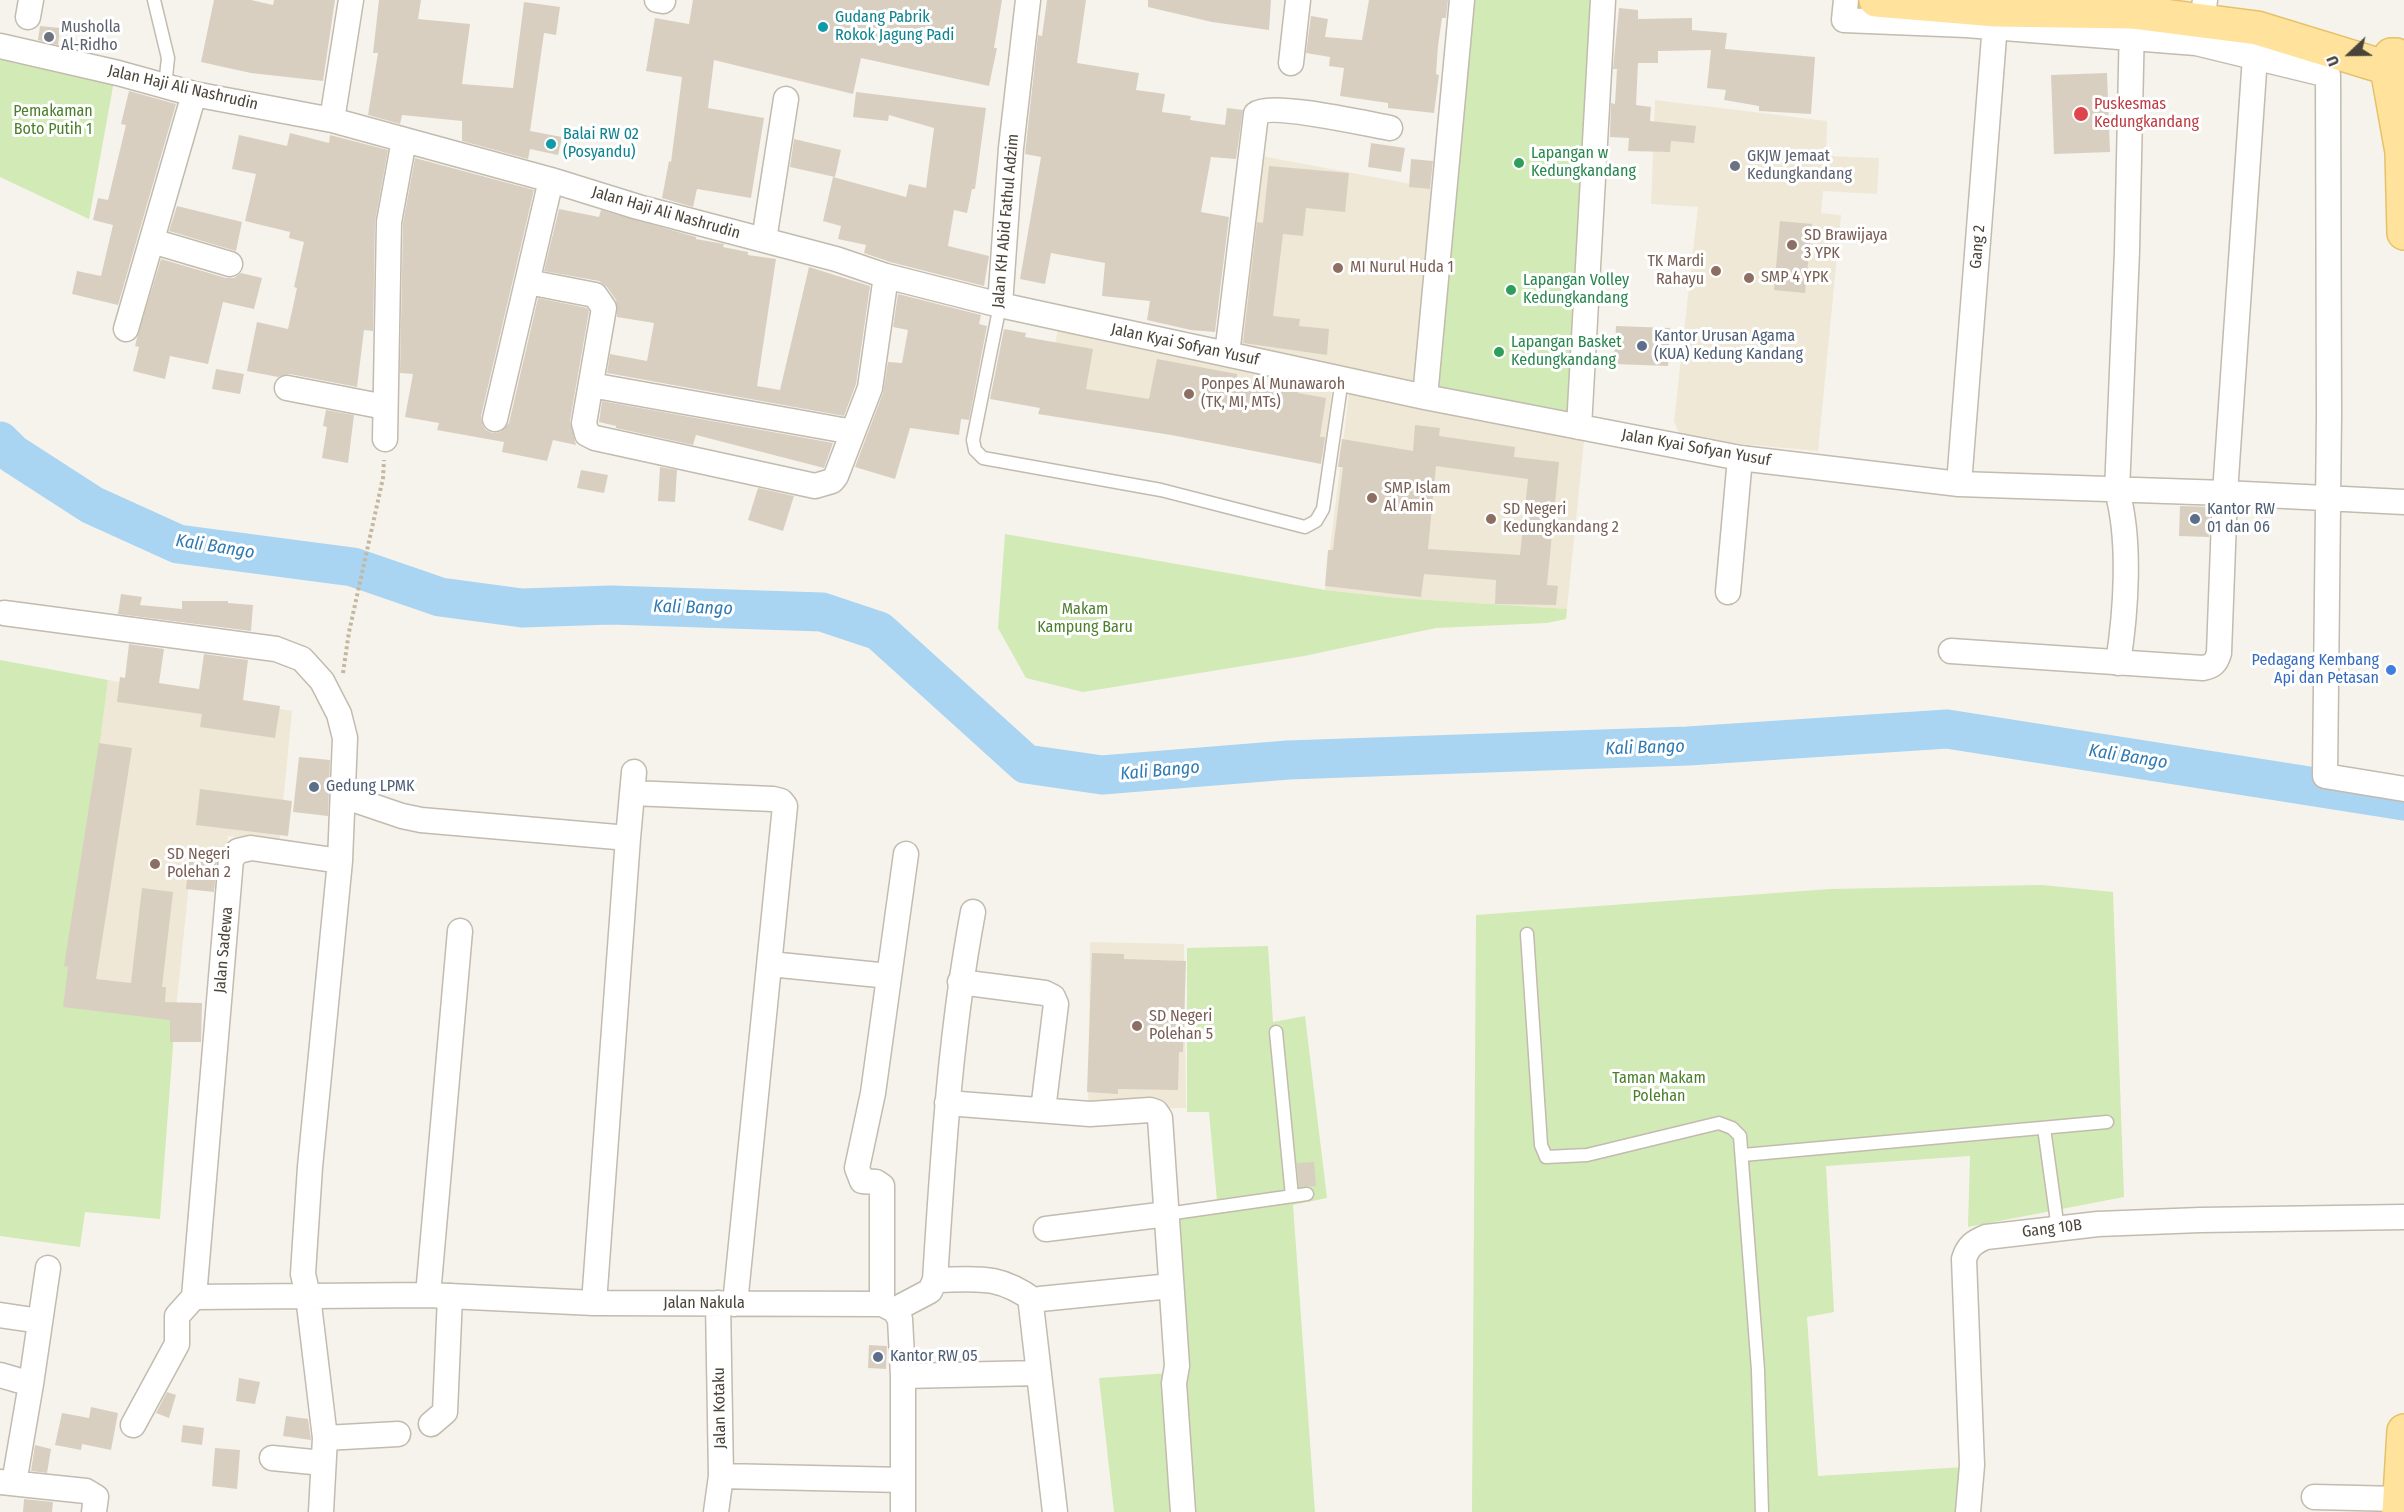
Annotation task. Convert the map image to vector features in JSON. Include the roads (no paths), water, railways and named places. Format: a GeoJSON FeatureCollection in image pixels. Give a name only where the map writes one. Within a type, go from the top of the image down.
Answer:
{"type":"FeatureCollection","features":[{"type":"Feature","properties":{"kind":"main road"},"geometry":{"type":"LineString","coordinates":[[1876,0],[1997,5],[2133,6],[2189,10],[2257,28],[2399,76],[2404,233]]}},
{"type":"Feature","properties":{"kind":"main road"},"geometry":{"type":"LineString","coordinates":[[2400,1505],[2404,1431]]}},
{"type":"Feature","properties":{"kind":"street"},"geometry":{"type":"LineString","coordinates":[[332,120],[351,0]]}},
{"type":"Feature","properties":{"kind":"street","name":"Jalan KH Abid Fathul Adzim"},"geometry":{"type":"LineString","coordinates":[[1000,305],[1011,148],[1028,0]]}},
{"type":"Feature","properties":{"kind":"street"},"geometry":{"type":"LineString","coordinates":[[1291,63],[1298,0]]}},
{"type":"Feature","properties":{"kind":"street"},"geometry":{"type":"LineString","coordinates":[[1425,397],[1462,0]]}},
{"type":"Feature","properties":{"kind":"street"},"geometry":{"type":"LineString","coordinates":[[1579,427],[1603,0]]}},
{"type":"Feature","properties":{"kind":"street"},"geometry":{"type":"LineString","coordinates":[[1846,0],[1844,20],[1966,25],[2196,43],[2328,75],[2329,415],[2325,776],[2404,789]]}},
{"type":"Feature","properties":{"kind":"street","name":"Gang 2"},"geometry":{"type":"LineString","coordinates":[[1959,484],[1997,5]]}},
{"type":"Feature","properties":{"kind":"street"},"geometry":{"type":"LineString","coordinates":[[2118,663],[2123,630],[2125,585],[2123,511],[2117,491],[2127,251],[2133,6]]}},
{"type":"Feature","properties":{"kind":"street"},"geometry":{"type":"LineString","coordinates":[[1950,651],[2203,668],[2210,667],[2217,660],[2225,493],[2257,28]]}},
{"type":"Feature","properties":{"kind":"street","name":"Jalan Haji Ali Nashrudin"},"geometry":{"type":"LineString","coordinates":[[0,46],[194,94],[332,120],[551,180],[638,207],[836,259],[886,276],[1000,305]]}},
{"type":"Feature","properties":{"kind":"street"},"geometry":{"type":"LineString","coordinates":[[126,329],[194,94]]}},
{"type":"Feature","properties":{"kind":"street"},"geometry":{"type":"LineString","coordinates":[[764,240],[786,99]]}},
{"type":"Feature","properties":{"kind":"street"},"geometry":{"type":"LineString","coordinates":[[1227,354],[1256,114],[1265,109],[1289,111],[1390,128]]}},
{"type":"Feature","properties":{"kind":"street"},"geometry":{"type":"LineString","coordinates":[[385,439],[389,222],[404,140]]}},
{"type":"Feature","properties":{"kind":"street"},"geometry":{"type":"LineString","coordinates":[[495,419],[551,180]]}},
{"type":"Feature","properties":{"kind":"street"},"geometry":{"type":"LineString","coordinates":[[152,241],[230,264]]}},
{"type":"Feature","properties":{"kind":"street"},"geometry":{"type":"LineString","coordinates":[[528,282],[595,295],[601,301],[604,314],[584,429],[587,434],[595,438],[815,486],[832,481],[836,476],[870,388],[886,276]]}},
{"type":"Feature","properties":{"kind":"street","name":"Jalan Kyai Sofyan Yusuf"},"geometry":{"type":"LineString","coordinates":[[1000,305],[1342,380],[1740,458],[1959,484],[2404,502]]}},
{"type":"Feature","properties":{"kind":"street"},"geometry":{"type":"LineString","coordinates":[[591,385],[854,432]]}},
{"type":"Feature","properties":{"kind":"street"},"geometry":{"type":"LineString","coordinates":[[287,388],[385,408]]}},
{"type":"Feature","properties":{"kind":"street"},"geometry":{"type":"LineString","coordinates":[[1728,592],[1740,458]]}},
{"type":"Feature","properties":{"kind":"street"},"geometry":{"type":"LineString","coordinates":[[4,613],[276,649],[302,659],[322,681],[339,714],[345,738],[340,861],[310,1167],[303,1274],[308,1296],[325,1438],[321,1512]]}},
{"type":"Feature","properties":{"kind":"street","name":"Jalan Kotaku"},"geometry":{"type":"LineString","coordinates":[[628,838],[633,782],[773,799],[781,801],[785,806],[770,964],[727,1304],[722,1476],[716,1512]]}},
{"type":"Feature","properties":{"kind":"street"},"geometry":{"type":"LineString","coordinates":[[343,796],[421,820],[628,838],[594,1303]]}},
{"type":"Feature","properties":{"kind":"street","name":"Jalan Sadewa"},"geometry":{"type":"LineString","coordinates":[[194,1297],[231,859],[238,851],[251,848],[340,861]]}},
{"type":"Feature","properties":{"kind":"street"},"geometry":{"type":"LineString","coordinates":[[903,1512],[903,1376],[900,1319],[888,1307],[882,1186],[876,1182],[862,1181],[857,1168],[873,1093],[906,854]]}},
{"type":"Feature","properties":{"kind":"street"},"geometry":{"type":"LineString","coordinates":[[888,1307],[930,1291],[935,1280],[947,1103],[960,982],[974,912]]}},
{"type":"Feature","properties":{"kind":"street"},"geometry":{"type":"LineString","coordinates":[[431,1424],[442,1417],[445,1412],[439,1295],[460,931]]}},
{"type":"Feature","properties":{"kind":"street"},"geometry":{"type":"LineString","coordinates":[[770,964],[889,976]]}},
{"type":"Feature","properties":{"kind":"street"},"geometry":{"type":"LineString","coordinates":[[960,982],[1045,993],[1053,997],[1056,1004],[1043,1110]]}},
{"type":"Feature","properties":{"kind":"street"},"geometry":{"type":"LineString","coordinates":[[947,1103],[1090,1114],[1150,1110],[1156,1112],[1160,1118],[1177,1366],[1174,1383],[1183,1512]]}},
{"type":"Feature","properties":{"kind":"street"},"geometry":{"type":"LineString","coordinates":[[1046,1229],[1167,1214]]}},
{"type":"Feature","properties":{"kind":"street","name":"Gang 10B"},"geometry":{"type":"LineString","coordinates":[[1968,1512],[1972,1465],[1964,1259],[1966,1251],[1975,1241],[1986,1237],[2098,1224],[2404,1217]]}},
{"type":"Feature","properties":{"kind":"street"},"geometry":{"type":"LineString","coordinates":[[48,1268],[31,1384],[7,1482],[87,1491],[96,1497],[94,1512]]}},
{"type":"Feature","properties":{"kind":"street"},"geometry":{"type":"LineString","coordinates":[[935,1280],[986,1279],[1004,1282],[1035,1301]]}},
{"type":"Feature","properties":{"kind":"street"},"geometry":{"type":"LineString","coordinates":[[1055,1512],[1031,1305],[1040,1299],[1171,1286]]}},
{"type":"Feature","properties":{"kind":"street","name":"Jalan Nakula"},"geometry":{"type":"LineString","coordinates":[[308,1296],[439,1295],[594,1303],[888,1307]]}},
{"type":"Feature","properties":{"kind":"street"},"geometry":{"type":"LineString","coordinates":[[133,1425],[177,1344],[177,1316],[194,1297],[308,1296]]}},
{"type":"Feature","properties":{"kind":"street"},"geometry":{"type":"LineString","coordinates":[[0,1314],[40,1322]]}},
{"type":"Feature","properties":{"kind":"street"},"geometry":{"type":"LineString","coordinates":[[903,1376],[1039,1373]]}},
{"type":"Feature","properties":{"kind":"street"},"geometry":{"type":"LineString","coordinates":[[0,1375],[31,1384]]}},
{"type":"Feature","properties":{"kind":"street"},"geometry":{"type":"LineString","coordinates":[[325,1438],[398,1434]]}},
{"type":"Feature","properties":{"kind":"street"},"geometry":{"type":"LineString","coordinates":[[272,1458],[323,1463]]}},
{"type":"Feature","properties":{"kind":"street"},"geometry":{"type":"LineString","coordinates":[[722,1476],[903,1480]]}},
{"type":"Feature","properties":{"kind":"street"},"geometry":{"type":"LineString","coordinates":[[2314,1497],[2400,1505]]}},
{"type":"Feature","properties":{"kind":"lane"},"geometry":{"type":"LineString","coordinates":[[154,0],[168,58],[165,86]]}},
{"type":"Feature","properties":{"kind":"lane","name":"Jalan KH Abid Fathul Adzim"},"geometry":{"type":"LineString","coordinates":[[1000,305],[973,440],[975,450],[982,458],[1161,490],[1305,527],[1316,521],[1323,509],[1342,380]]}},
{"type":"Feature","properties":{"kind":"lane"},"geometry":{"type":"LineString","coordinates":[[1527,934],[1541,1145],[1546,1157],[1587,1155],[1719,1123],[1732,1128],[1740,1136],[1758,1370],[1762,1512]]}},
{"type":"Feature","properties":{"kind":"lane"},"geometry":{"type":"LineString","coordinates":[[1276,1032],[1292,1196]]}},
{"type":"Feature","properties":{"kind":"lane"},"geometry":{"type":"LineString","coordinates":[[1743,1155],[2107,1122]]}},
{"type":"Feature","properties":{"kind":"lane"},"geometry":{"type":"LineString","coordinates":[[2044,1128],[2058,1229]]}},
{"type":"Feature","properties":{"kind":"lane"},"geometry":{"type":"LineString","coordinates":[[1167,1214],[1307,1194]]}},
{"type":"Feature","properties":{"kind":"waterway","name":"Kali Bango"},"geometry":{"type":"LineString","coordinates":[[0,441],[13,454],[92,505],[178,544],[353,567],[440,597],[522,608],[611,605],[822,612],[879,631],[1026,764],[1102,775],[1288,760],[1688,746],[1947,729],[2404,801]]}},
{"type":"Feature","properties":{"kind":"place","name":"Gudang Pabrik Rokok Jagung Padi"},"geometry":{"type":"Point","coordinates":[823,27]}},
{"type":"Feature","properties":{"kind":"place","name":"Musholla Al-Ridho"},"geometry":{"type":"Point","coordinates":[49,37]}},
{"type":"Feature","properties":{"kind":"place","name":"Puskesmas Kedungkandang"},"geometry":{"type":"Point","coordinates":[2081,114]}},
{"type":"Feature","properties":{"kind":"place","name":"Balai RW 02 (Posyandu)"},"geometry":{"type":"Point","coordinates":[551,144]}},
{"type":"Feature","properties":{"kind":"place","name":"Lapangan w Kedungkandang"},"geometry":{"type":"Point","coordinates":[1519,163]}},
{"type":"Feature","properties":{"kind":"place","name":"GKJW Jemaat Kedungkandang"},"geometry":{"type":"Point","coordinates":[1735,166]}},
{"type":"Feature","properties":{"kind":"place","name":"SD Brawijaya 3 YPK"},"geometry":{"type":"Point","coordinates":[1792,245]}},
{"type":"Feature","properties":{"kind":"place","name":"MI Nurul Huda 1"},"geometry":{"type":"Point","coordinates":[1338,268]}},
{"type":"Feature","properties":{"kind":"place","name":"TK Mardi Rahayu"},"geometry":{"type":"Point","coordinates":[1716,271]}},
{"type":"Feature","properties":{"kind":"place","name":"SMP 4 YPK"},"geometry":{"type":"Point","coordinates":[1749,278]}},
{"type":"Feature","properties":{"kind":"place","name":"Lapangan Volley Kedungkandang"},"geometry":{"type":"Point","coordinates":[1511,290]}},
{"type":"Feature","properties":{"kind":"place","name":"Kantor Urusan Agama (KUA) Kedung Kandang"},"geometry":{"type":"Point","coordinates":[1642,346]}},
{"type":"Feature","properties":{"kind":"place","name":"Lapangan Basket Kedungkandang"},"geometry":{"type":"Point","coordinates":[1499,352]}},
{"type":"Feature","properties":{"kind":"place","name":"Ponpes Al Munawaroh (TK, MI, MTs)"},"geometry":{"type":"Point","coordinates":[1189,394]}},
{"type":"Feature","properties":{"kind":"place","name":"SMP Islam Al Amin"},"geometry":{"type":"Point","coordinates":[1372,498]}},
{"type":"Feature","properties":{"kind":"place","name":"SD Negeri Kedungkandang 2"},"geometry":{"type":"Point","coordinates":[1491,519]}},
{"type":"Feature","properties":{"kind":"place","name":"Kantor RW 01 dan 06"},"geometry":{"type":"Point","coordinates":[2195,519]}},
{"type":"Feature","properties":{"kind":"place","name":"Pedagang Kembang Api dan Petasan"},"geometry":{"type":"Point","coordinates":[2391,670]}},
{"type":"Feature","properties":{"kind":"place","name":"Gedung LPMK"},"geometry":{"type":"Point","coordinates":[314,787]}},
{"type":"Feature","properties":{"kind":"place","name":"SD Negeri Polehan 2"},"geometry":{"type":"Point","coordinates":[155,864]}},
{"type":"Feature","properties":{"kind":"place","name":"SD Negeri Polehan 5"},"geometry":{"type":"Point","coordinates":[1137,1026]}},
{"type":"Feature","properties":{"kind":"place","name":"Kantor RW 05"},"geometry":{"type":"Point","coordinates":[878,1357]}},
{"type":"Feature","properties":{"kind":"park label","name":"Pemakaman Boto Putih 1"},"geometry":{"type":"Point","coordinates":[53,121]}},
{"type":"Feature","properties":{"kind":"park label","name":"Makam Kampung Baru"},"geometry":{"type":"Point","coordinates":[1085,619]}},
{"type":"Feature","properties":{"kind":"park label","name":"Taman Makam Polehan"},"geometry":{"type":"Point","coordinates":[1659,1088]}}]}
